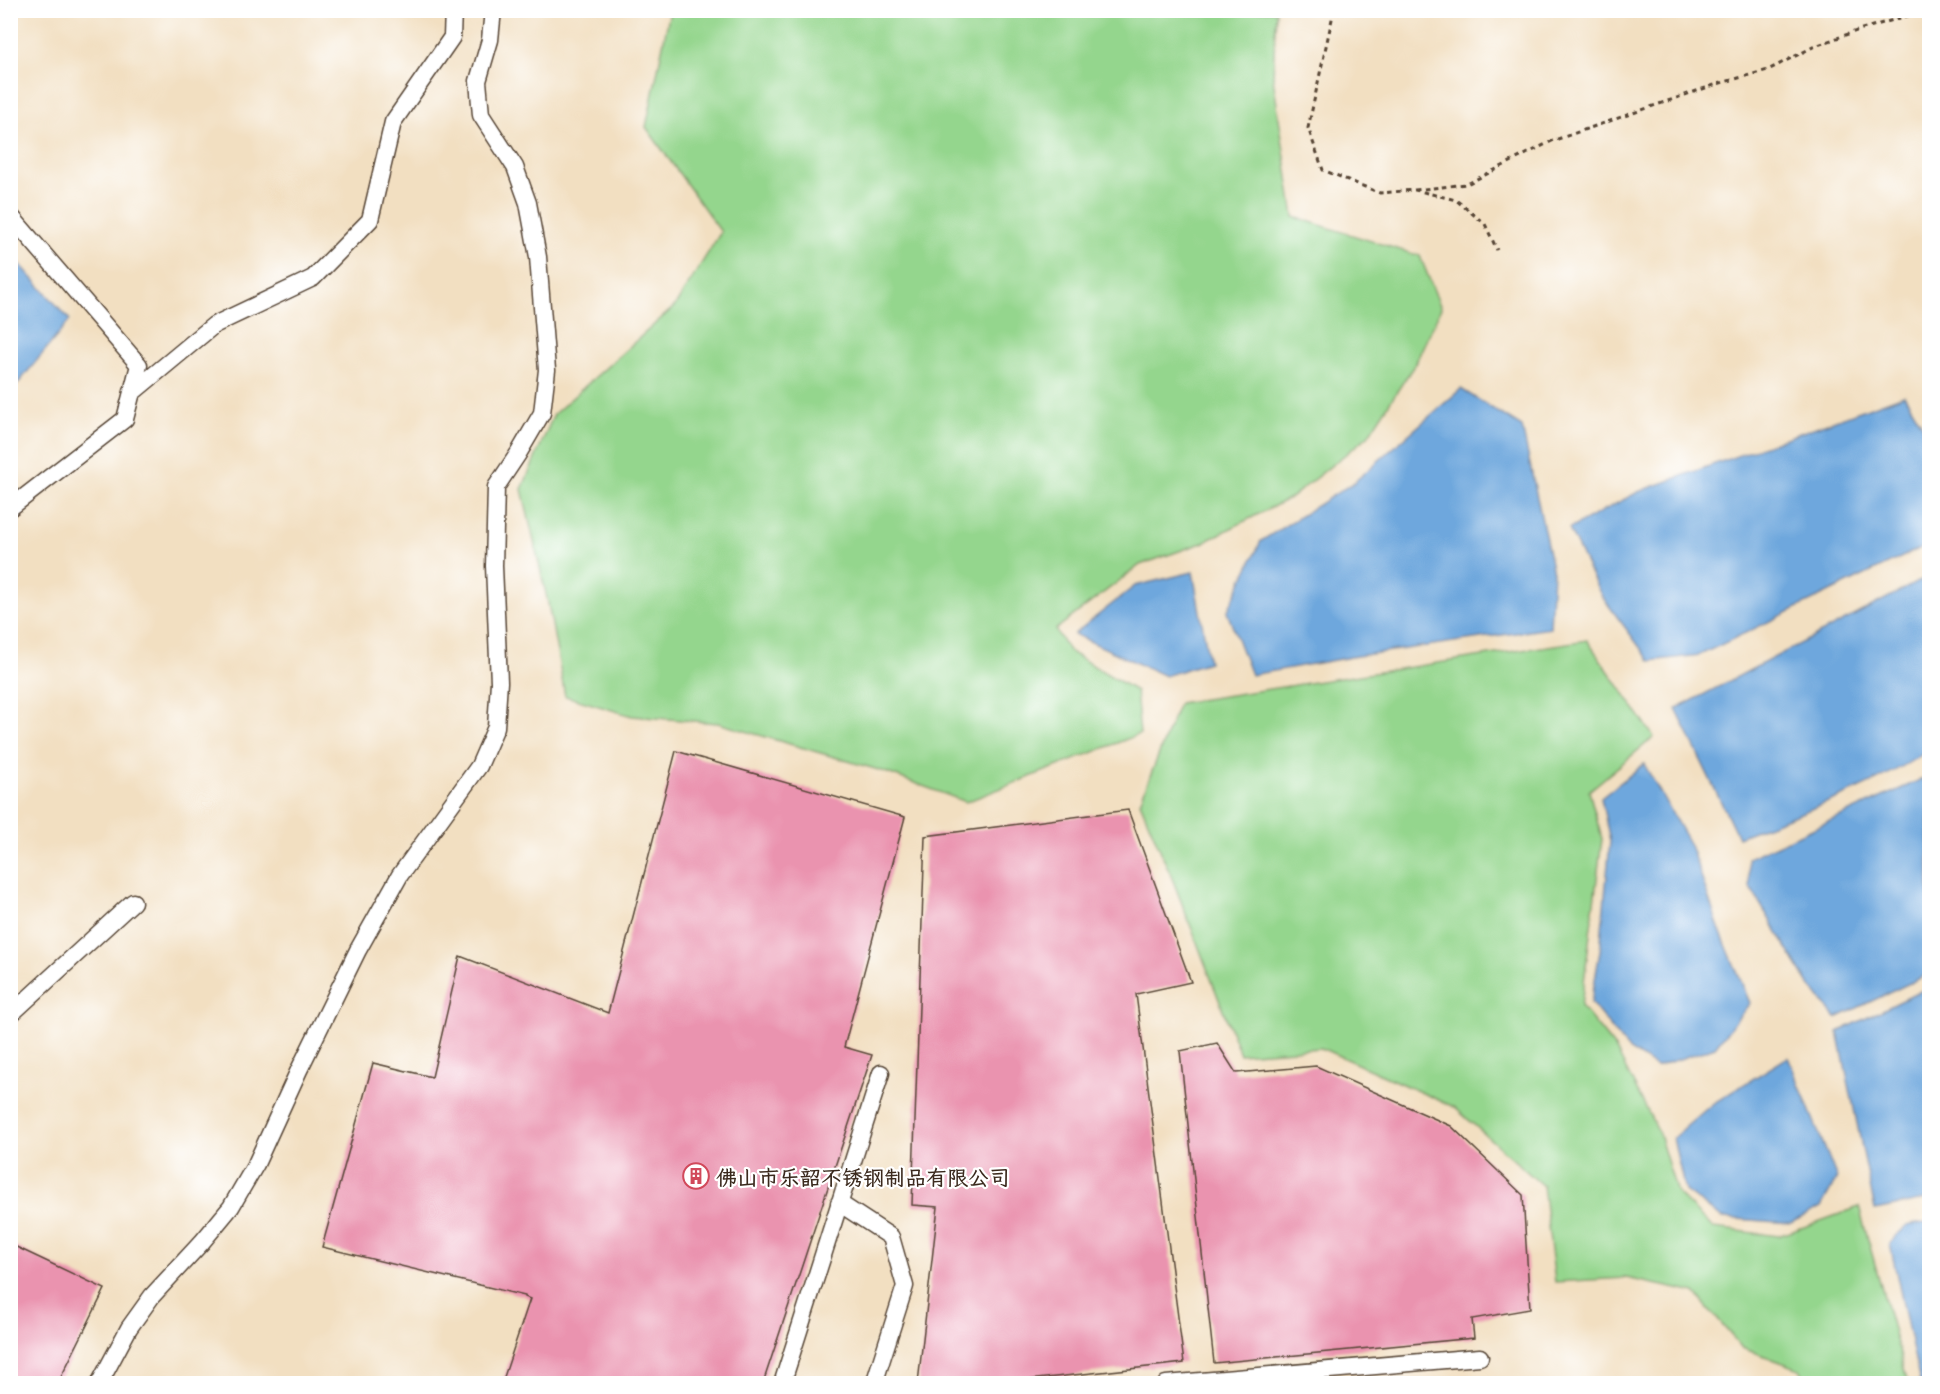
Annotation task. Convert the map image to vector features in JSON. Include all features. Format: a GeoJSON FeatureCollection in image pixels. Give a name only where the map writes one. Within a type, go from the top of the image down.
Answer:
{"type":"FeatureCollection","features":[{"type":"Feature","properties":{"kind":"street"},"geometry":{"type":"LineString","coordinates":[[132,393],[214,325],[312,278],[370,220],[393,122],[452,37],[453,10]]}},
{"type":"Feature","properties":{"kind":"street"},"geometry":{"type":"LineString","coordinates":[[99,1383],[135,1320],[152,1296],[231,1207],[256,1164],[358,950],[400,875],[479,766],[496,727],[499,682],[494,566],[496,487],[542,413],[547,370],[538,257],[528,203],[515,167],[481,115],[478,81],[490,40],[492,10]]}},
{"type":"Feature","properties":{"kind":"street"},"geometry":{"type":"LineString","coordinates":[[10,215],[139,366],[125,419],[10,508]]}},
{"type":"Feature","properties":{"kind":"street"},"geometry":{"type":"LineString","coordinates":[[10,1015],[133,902]]}},
{"type":"Feature","properties":{"kind":"street"},"geometry":{"type":"LineString","coordinates":[[782,1383],[881,1073]]}},
{"type":"Feature","properties":{"kind":"street"},"geometry":{"type":"LineString","coordinates":[[839,1203],[891,1237],[905,1286],[874,1383]]}},
{"type":"Feature","properties":{"kind":"street"},"geometry":{"type":"LineString","coordinates":[[1166,1383],[1480,1357]]}},
{"type":"Feature","properties":{"kind":"path"},"geometry":{"type":"LineString","coordinates":[[1334,10],[1308,128],[1323,170],[1380,193],[1467,184],[1552,141],[1717,84],[1768,70],[1815,46],[1862,29],[1928,10]]}},
{"type":"Feature","properties":{"kind":"path"},"geometry":{"type":"LineString","coordinates":[[1415,190],[1456,200],[1485,224],[1497,249]]}},
{"type":"Feature","properties":{"kind":"green space"},"geometry":{"type":"Polygon","coordinates":[[[670,11],[1276,11],[1273,78],[1294,217],[1420,256],[1441,308],[1415,364],[1368,436],[1292,497],[1202,543],[1140,565],[1055,630],[1070,652],[1136,691],[1140,734],[966,802],[882,771],[718,723],[632,716],[565,696],[548,603],[522,489],[554,414],[675,306],[721,232],[646,127],[670,11]]]}},
{"type":"Feature","properties":{"kind":"green space"},"geometry":{"type":"Polygon","coordinates":[[[1587,640],[1654,737],[1589,791],[1602,839],[1581,1006],[1615,1048],[1658,1131],[1677,1193],[1713,1228],[1779,1236],[1859,1207],[1908,1383],[1808,1383],[1800,1369],[1742,1348],[1695,1293],[1626,1278],[1555,1282],[1543,1186],[1454,1107],[1321,1048],[1240,1054],[1140,802],[1179,703],[1587,640]]]}},
{"type":"Feature","properties":{"kind":"water"},"geometry":{"type":"Polygon","coordinates":[[[10,253],[70,320],[11,392],[10,392],[10,253]]]}},
{"type":"Feature","properties":{"kind":"water"},"geometry":{"type":"Polygon","coordinates":[[[1461,389],[1522,427],[1553,572],[1550,628],[1357,656],[1251,675],[1227,612],[1261,541],[1353,483],[1461,389]]]}},
{"type":"Feature","properties":{"kind":"water"},"geometry":{"type":"Polygon","coordinates":[[[1904,395],[1929,436],[1929,544],[1700,655],[1650,661],[1601,595],[1569,529],[1638,492],[1904,395]]]}},
{"type":"Feature","properties":{"kind":"water"},"geometry":{"type":"Polygon","coordinates":[[[1193,572],[1209,662],[1165,676],[1074,634],[1135,586],[1193,572]]]}},
{"type":"Feature","properties":{"kind":"water"},"geometry":{"type":"Polygon","coordinates":[[[1929,576],[1929,750],[1884,777],[1860,788],[1738,837],[1676,709],[1929,576]]]}},
{"type":"Feature","properties":{"kind":"water"},"geometry":{"type":"Polygon","coordinates":[[[1644,764],[1690,845],[1719,928],[1750,1003],[1715,1047],[1656,1067],[1628,1049],[1591,1003],[1600,951],[1610,841],[1601,798],[1644,764]]]}},
{"type":"Feature","properties":{"kind":"water"},"geometry":{"type":"Polygon","coordinates":[[[1929,776],[1929,974],[1836,1018],[1808,983],[1750,887],[1748,858],[1929,776]]]}},
{"type":"Feature","properties":{"kind":"water"},"geometry":{"type":"Polygon","coordinates":[[[1929,987],[1929,1199],[1875,1210],[1838,1032],[1929,987]]]}},
{"type":"Feature","properties":{"kind":"water"},"geometry":{"type":"Polygon","coordinates":[[[1788,1057],[1837,1178],[1821,1207],[1791,1223],[1722,1218],[1685,1191],[1673,1138],[1712,1104],[1788,1057]]]}},
{"type":"Feature","properties":{"kind":"water"},"geometry":{"type":"Polygon","coordinates":[[[1929,1222],[1929,1383],[1920,1383],[1890,1244],[1906,1226],[1929,1222]]]}},
{"type":"Feature","properties":{"kind":"building","name":"佛山市乐韶不锈钢制品有限公司"},"geometry":{"type":"Polygon","coordinates":[[[676,751],[905,817],[844,1047],[872,1055],[763,1383],[502,1383],[530,1299],[322,1247],[373,1063],[432,1077],[460,956],[608,1013],[676,751]]]}},
{"type":"Feature","properties":{"kind":"building"},"geometry":{"type":"Polygon","coordinates":[[[1128,810],[1191,982],[1136,994],[1184,1363],[1000,1383],[918,1383],[938,1207],[912,1205],[925,836],[1128,810]]]}},
{"type":"Feature","properties":{"kind":"building"},"geometry":{"type":"Polygon","coordinates":[[[1217,1043],[1236,1073],[1316,1066],[1451,1126],[1523,1195],[1530,1309],[1472,1319],[1474,1338],[1214,1363],[1180,1051],[1217,1043]]]}},
{"type":"Feature","properties":{"kind":"building"},"geometry":{"type":"Polygon","coordinates":[[[10,1244],[105,1289],[58,1383],[10,1383],[10,1244]]]}},
{"type":"Feature","properties":{"kind":"place","name":"佛山市乐韶不锈钢制品有限公司"},"geometry":{"type":"Point","coordinates":[696,1176]}}]}
